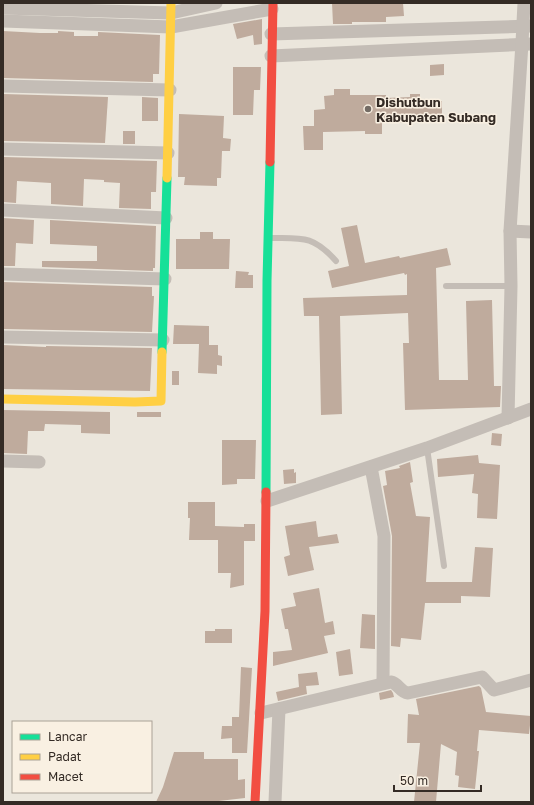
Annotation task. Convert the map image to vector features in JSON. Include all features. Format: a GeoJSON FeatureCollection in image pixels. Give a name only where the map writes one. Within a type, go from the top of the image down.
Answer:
{"type":"FeatureCollection","features":[{"type":"Feature","properties":{"kind":"street"},"geometry":{"type":"LineString","coordinates":[[8,12],[64,6],[171,8],[216,3]]}},
{"type":"Feature","properties":{"kind":"street"},"geometry":{"type":"LineString","coordinates":[[508,418],[511,286],[510,231],[527,44],[527,26],[524,3]]}},
{"type":"Feature","properties":{"kind":"street"},"geometry":{"type":"LineString","coordinates":[[63,23],[64,6]]}},
{"type":"Feature","properties":{"kind":"street"},"geometry":{"type":"LineString","coordinates":[[8,12],[63,23],[171,27],[272,6],[267,281],[266,611],[255,802]]}},
{"type":"Feature","properties":{"kind":"street"},"geometry":{"type":"LineString","coordinates":[[116,25],[117,7]]}},
{"type":"Feature","properties":{"kind":"street"},"geometry":{"type":"LineString","coordinates":[[3,399],[127,402],[161,401],[171,8]]}},
{"type":"Feature","properties":{"kind":"street"},"geometry":{"type":"LineString","coordinates":[[271,34],[527,26]]}},
{"type":"Feature","properties":{"kind":"street"},"geometry":{"type":"LineString","coordinates":[[271,56],[527,44]]}},
{"type":"Feature","properties":{"kind":"street"},"geometry":{"type":"LineString","coordinates":[[3,86],[170,90]]}},
{"type":"Feature","properties":{"kind":"street"},"geometry":{"type":"LineString","coordinates":[[3,149],[168,153]]}},
{"type":"Feature","properties":{"kind":"street"},"geometry":{"type":"LineString","coordinates":[[3,210],[166,218]]}},
{"type":"Feature","properties":{"kind":"street"},"geometry":{"type":"LineString","coordinates":[[510,231],[531,232]]}},
{"type":"Feature","properties":{"kind":"street"},"geometry":{"type":"LineString","coordinates":[[3,274],[165,279]]}},
{"type":"Feature","properties":{"kind":"street"},"geometry":{"type":"LineString","coordinates":[[3,337],[163,340]]}},
{"type":"Feature","properties":{"kind":"street"},"geometry":{"type":"LineString","coordinates":[[267,501],[427,448],[531,409]]}},
{"type":"Feature","properties":{"kind":"street"},"geometry":{"type":"LineString","coordinates":[[3,461],[39,462]]}},
{"type":"Feature","properties":{"kind":"street"},"geometry":{"type":"LineString","coordinates":[[371,467],[384,536],[383,683]]}},
{"type":"Feature","properties":{"kind":"street"},"geometry":{"type":"LineString","coordinates":[[261,713],[383,683],[393,682],[402,691],[408,693],[482,677],[494,690],[531,680]]}},
{"type":"Feature","properties":{"kind":"street"},"geometry":{"type":"LineString","coordinates":[[275,802],[279,709]]}},
{"type":"Feature","properties":{"kind":"lane"},"geometry":{"type":"LineString","coordinates":[[268,238],[299,238],[311,241],[320,245],[336,261]]}},
{"type":"Feature","properties":{"kind":"lane"},"geometry":{"type":"LineString","coordinates":[[446,286],[511,286]]}},
{"type":"Feature","properties":{"kind":"lane"},"geometry":{"type":"LineString","coordinates":[[427,448],[444,566]]}},
{"type":"Feature","properties":{"kind":"building"},"geometry":{"type":"Polygon","coordinates":[[[332,3],[403,3],[404,16],[386,17],[386,22],[352,22],[352,24],[333,24],[332,3]]]}},
{"type":"Feature","properties":{"kind":"building"},"geometry":{"type":"Polygon","coordinates":[[[262,19],[262,44],[254,45],[253,35],[237,39],[233,24],[262,19]]]}},
{"type":"Feature","properties":{"kind":"building"},"geometry":{"type":"Polygon","coordinates":[[[3,31],[40,33],[58,33],[58,31],[74,32],[74,36],[98,36],[98,32],[160,35],[159,74],[153,74],[153,82],[3,78],[3,31]]]}},
{"type":"Feature","properties":{"kind":"building"},"geometry":{"type":"Polygon","coordinates":[[[444,64],[444,75],[430,76],[430,65],[444,64]]]}},
{"type":"Feature","properties":{"kind":"building"},"geometry":{"type":"Polygon","coordinates":[[[233,67],[261,67],[260,90],[254,90],[253,115],[233,115],[233,67]]]}},
{"type":"Feature","properties":{"kind":"building"},"geometry":{"type":"Polygon","coordinates":[[[334,89],[350,89],[350,95],[386,95],[386,98],[410,97],[410,94],[420,94],[420,102],[442,101],[442,121],[382,123],[382,134],[365,134],[365,131],[323,132],[323,150],[304,150],[303,126],[314,126],[314,110],[325,109],[324,96],[334,95],[334,89]]]}},
{"type":"Feature","properties":{"kind":"building"},"geometry":{"type":"Polygon","coordinates":[[[3,94],[108,97],[105,143],[3,141],[3,94]]]}},
{"type":"Feature","properties":{"kind":"building"},"geometry":{"type":"Polygon","coordinates":[[[142,97],[158,98],[158,121],[142,121],[142,97]]]}},
{"type":"Feature","properties":{"kind":"building"},"geometry":{"type":"Polygon","coordinates":[[[179,114],[224,116],[223,138],[231,139],[230,151],[222,151],[221,178],[217,178],[217,186],[184,185],[185,177],[178,177],[179,114]]]}},
{"type":"Feature","properties":{"kind":"building"},"geometry":{"type":"Polygon","coordinates":[[[123,131],[135,131],[135,144],[123,144],[123,131]]]}},
{"type":"Feature","properties":{"kind":"building"},"geometry":{"type":"Polygon","coordinates":[[[3,157],[157,161],[156,192],[151,192],[151,209],[119,208],[120,183],[104,182],[104,180],[84,179],[83,206],[51,204],[51,183],[17,181],[16,203],[3,202],[3,157]]]}},
{"type":"Feature","properties":{"kind":"building"},"geometry":{"type":"Polygon","coordinates":[[[3,218],[34,220],[33,244],[16,243],[15,266],[3,266],[3,218]]]}},
{"type":"Feature","properties":{"kind":"building"},"geometry":{"type":"Polygon","coordinates":[[[50,220],[156,226],[155,268],[153,268],[153,271],[42,267],[42,261],[97,261],[97,246],[50,244],[50,220]]]}},
{"type":"Feature","properties":{"kind":"building"},"geometry":{"type":"Polygon","coordinates":[[[357,225],[365,263],[399,256],[400,258],[447,248],[451,265],[436,268],[439,380],[468,380],[466,301],[492,300],[494,386],[501,386],[500,407],[405,410],[403,343],[409,343],[408,313],[340,316],[342,414],[321,415],[319,316],[304,316],[303,298],[407,295],[407,274],[405,275],[404,273],[332,288],[328,271],[349,266],[341,228],[357,225]]]}},
{"type":"Feature","properties":{"kind":"building"},"geometry":{"type":"Polygon","coordinates":[[[200,232],[213,232],[213,239],[230,239],[229,269],[176,269],[176,239],[200,239],[200,232]]]}},
{"type":"Feature","properties":{"kind":"building"},"geometry":{"type":"Polygon","coordinates":[[[236,271],[249,272],[248,275],[253,275],[253,288],[235,288],[236,271]]]}},
{"type":"Feature","properties":{"kind":"building"},"geometry":{"type":"Polygon","coordinates":[[[3,282],[152,287],[152,296],[154,296],[152,332],[3,329],[3,282]]]}},
{"type":"Feature","properties":{"kind":"building"},"geometry":{"type":"Polygon","coordinates":[[[174,325],[209,326],[209,345],[218,345],[218,355],[222,356],[222,366],[217,365],[217,374],[198,373],[199,344],[173,344],[174,325]]]}},
{"type":"Feature","properties":{"kind":"building"},"geometry":{"type":"Polygon","coordinates":[[[3,345],[152,348],[150,391],[3,389],[3,345]]]}},
{"type":"Feature","properties":{"kind":"building"},"geometry":{"type":"Polygon","coordinates":[[[172,371],[179,371],[179,385],[172,385],[172,371]]]}},
{"type":"Feature","properties":{"kind":"building"},"geometry":{"type":"Polygon","coordinates":[[[3,410],[110,412],[110,434],[81,433],[81,425],[45,424],[44,431],[28,431],[27,454],[3,453],[3,410]]]}},
{"type":"Feature","properties":{"kind":"building"},"geometry":{"type":"Polygon","coordinates":[[[137,412],[161,412],[161,417],[137,417],[137,412]]]}},
{"type":"Feature","properties":{"kind":"building"},"geometry":{"type":"Polygon","coordinates":[[[492,433],[502,434],[501,446],[491,445],[492,433]]]}},
{"type":"Feature","properties":{"kind":"building"},"geometry":{"type":"Polygon","coordinates":[[[222,440],[256,440],[255,479],[237,479],[237,484],[222,485],[222,440]]]}},
{"type":"Feature","properties":{"kind":"building"},"geometry":{"type":"Polygon","coordinates":[[[478,455],[479,463],[500,465],[497,519],[477,518],[478,494],[472,493],[474,474],[438,477],[437,459],[478,455]]]}},
{"type":"Feature","properties":{"kind":"building"},"geometry":{"type":"Polygon","coordinates":[[[410,462],[413,482],[410,483],[416,516],[430,517],[426,582],[472,582],[475,547],[493,548],[490,597],[461,596],[461,603],[425,603],[421,640],[401,638],[400,647],[391,646],[392,536],[383,486],[387,485],[385,471],[400,468],[399,466],[410,462]]]}},
{"type":"Feature","properties":{"kind":"building"},"geometry":{"type":"Polygon","coordinates":[[[294,469],[294,473],[296,472],[296,483],[284,484],[283,470],[294,469]]]}},
{"type":"Feature","properties":{"kind":"building"},"geometry":{"type":"Polygon","coordinates":[[[188,502],[215,502],[215,526],[244,527],[244,524],[255,524],[255,541],[244,541],[244,585],[230,588],[231,573],[218,573],[218,540],[189,540],[190,518],[188,518],[188,502]]]}},
{"type":"Feature","properties":{"kind":"building"},"geometry":{"type":"Polygon","coordinates":[[[316,521],[318,537],[337,534],[339,543],[309,547],[314,570],[288,576],[284,557],[290,555],[285,526],[316,521]]]}},
{"type":"Feature","properties":{"kind":"building"},"geometry":{"type":"Polygon","coordinates":[[[319,588],[325,623],[333,621],[335,634],[324,636],[328,653],[273,666],[273,652],[292,650],[288,629],[285,629],[281,609],[296,606],[293,593],[319,588]]]}},
{"type":"Feature","properties":{"kind":"building"},"geometry":{"type":"Polygon","coordinates":[[[362,614],[375,615],[375,649],[360,648],[362,614]]]}},
{"type":"Feature","properties":{"kind":"building"},"geometry":{"type":"Polygon","coordinates":[[[215,629],[232,629],[232,643],[205,643],[205,631],[215,631],[215,629]]]}},
{"type":"Feature","properties":{"kind":"building"},"geometry":{"type":"Polygon","coordinates":[[[350,649],[353,674],[339,676],[336,652],[350,649]]]}},
{"type":"Feature","properties":{"kind":"building"},"geometry":{"type":"Polygon","coordinates":[[[241,667],[252,668],[247,753],[232,753],[232,738],[221,739],[222,726],[232,726],[232,717],[239,717],[241,667]]]}},
{"type":"Feature","properties":{"kind":"building"},"geometry":{"type":"Polygon","coordinates":[[[317,672],[319,685],[306,686],[307,694],[278,701],[276,692],[299,687],[298,674],[317,672]]]}},
{"type":"Feature","properties":{"kind":"building"},"geometry":{"type":"Polygon","coordinates":[[[479,686],[481,688],[486,712],[531,716],[529,734],[479,730],[477,751],[479,751],[475,789],[458,787],[459,776],[455,775],[457,752],[441,744],[436,802],[414,802],[420,743],[407,743],[408,714],[419,715],[416,699],[479,686]]]}},
{"type":"Feature","properties":{"kind":"building"},"geometry":{"type":"Polygon","coordinates":[[[391,690],[394,697],[380,700],[379,693],[391,690]]]}},
{"type":"Feature","properties":{"kind":"building"},"geometry":{"type":"Polygon","coordinates":[[[174,752],[204,752],[204,759],[238,759],[238,780],[245,779],[245,798],[210,802],[156,802],[163,787],[174,752]]]}},
{"type":"Feature","properties":{"kind":"traffic: fast"},"geometry":{"type":"LineString","coordinates":[[266,492],[267,281],[270,162]]}},
{"type":"Feature","properties":{"kind":"traffic: fast"},"geometry":{"type":"LineString","coordinates":[[162,352],[167,178]]}},
{"type":"Feature","properties":{"kind":"traffic: slow"},"geometry":{"type":"LineString","coordinates":[[167,178],[171,3]]}},
{"type":"Feature","properties":{"kind":"traffic: slow"},"geometry":{"type":"LineString","coordinates":[[3,399],[135,402],[161,401],[162,352]]}},
{"type":"Feature","properties":{"kind":"traffic: jam"},"geometry":{"type":"LineString","coordinates":[[270,162],[273,3]]}},
{"type":"Feature","properties":{"kind":"traffic: jam"},"geometry":{"type":"LineString","coordinates":[[255,802],[265,611],[266,492]]}},
{"type":"Feature","properties":{"kind":"place","name":"Dishutbun Kabupaten Subang"},"geometry":{"type":"Point","coordinates":[368,109]}}]}
